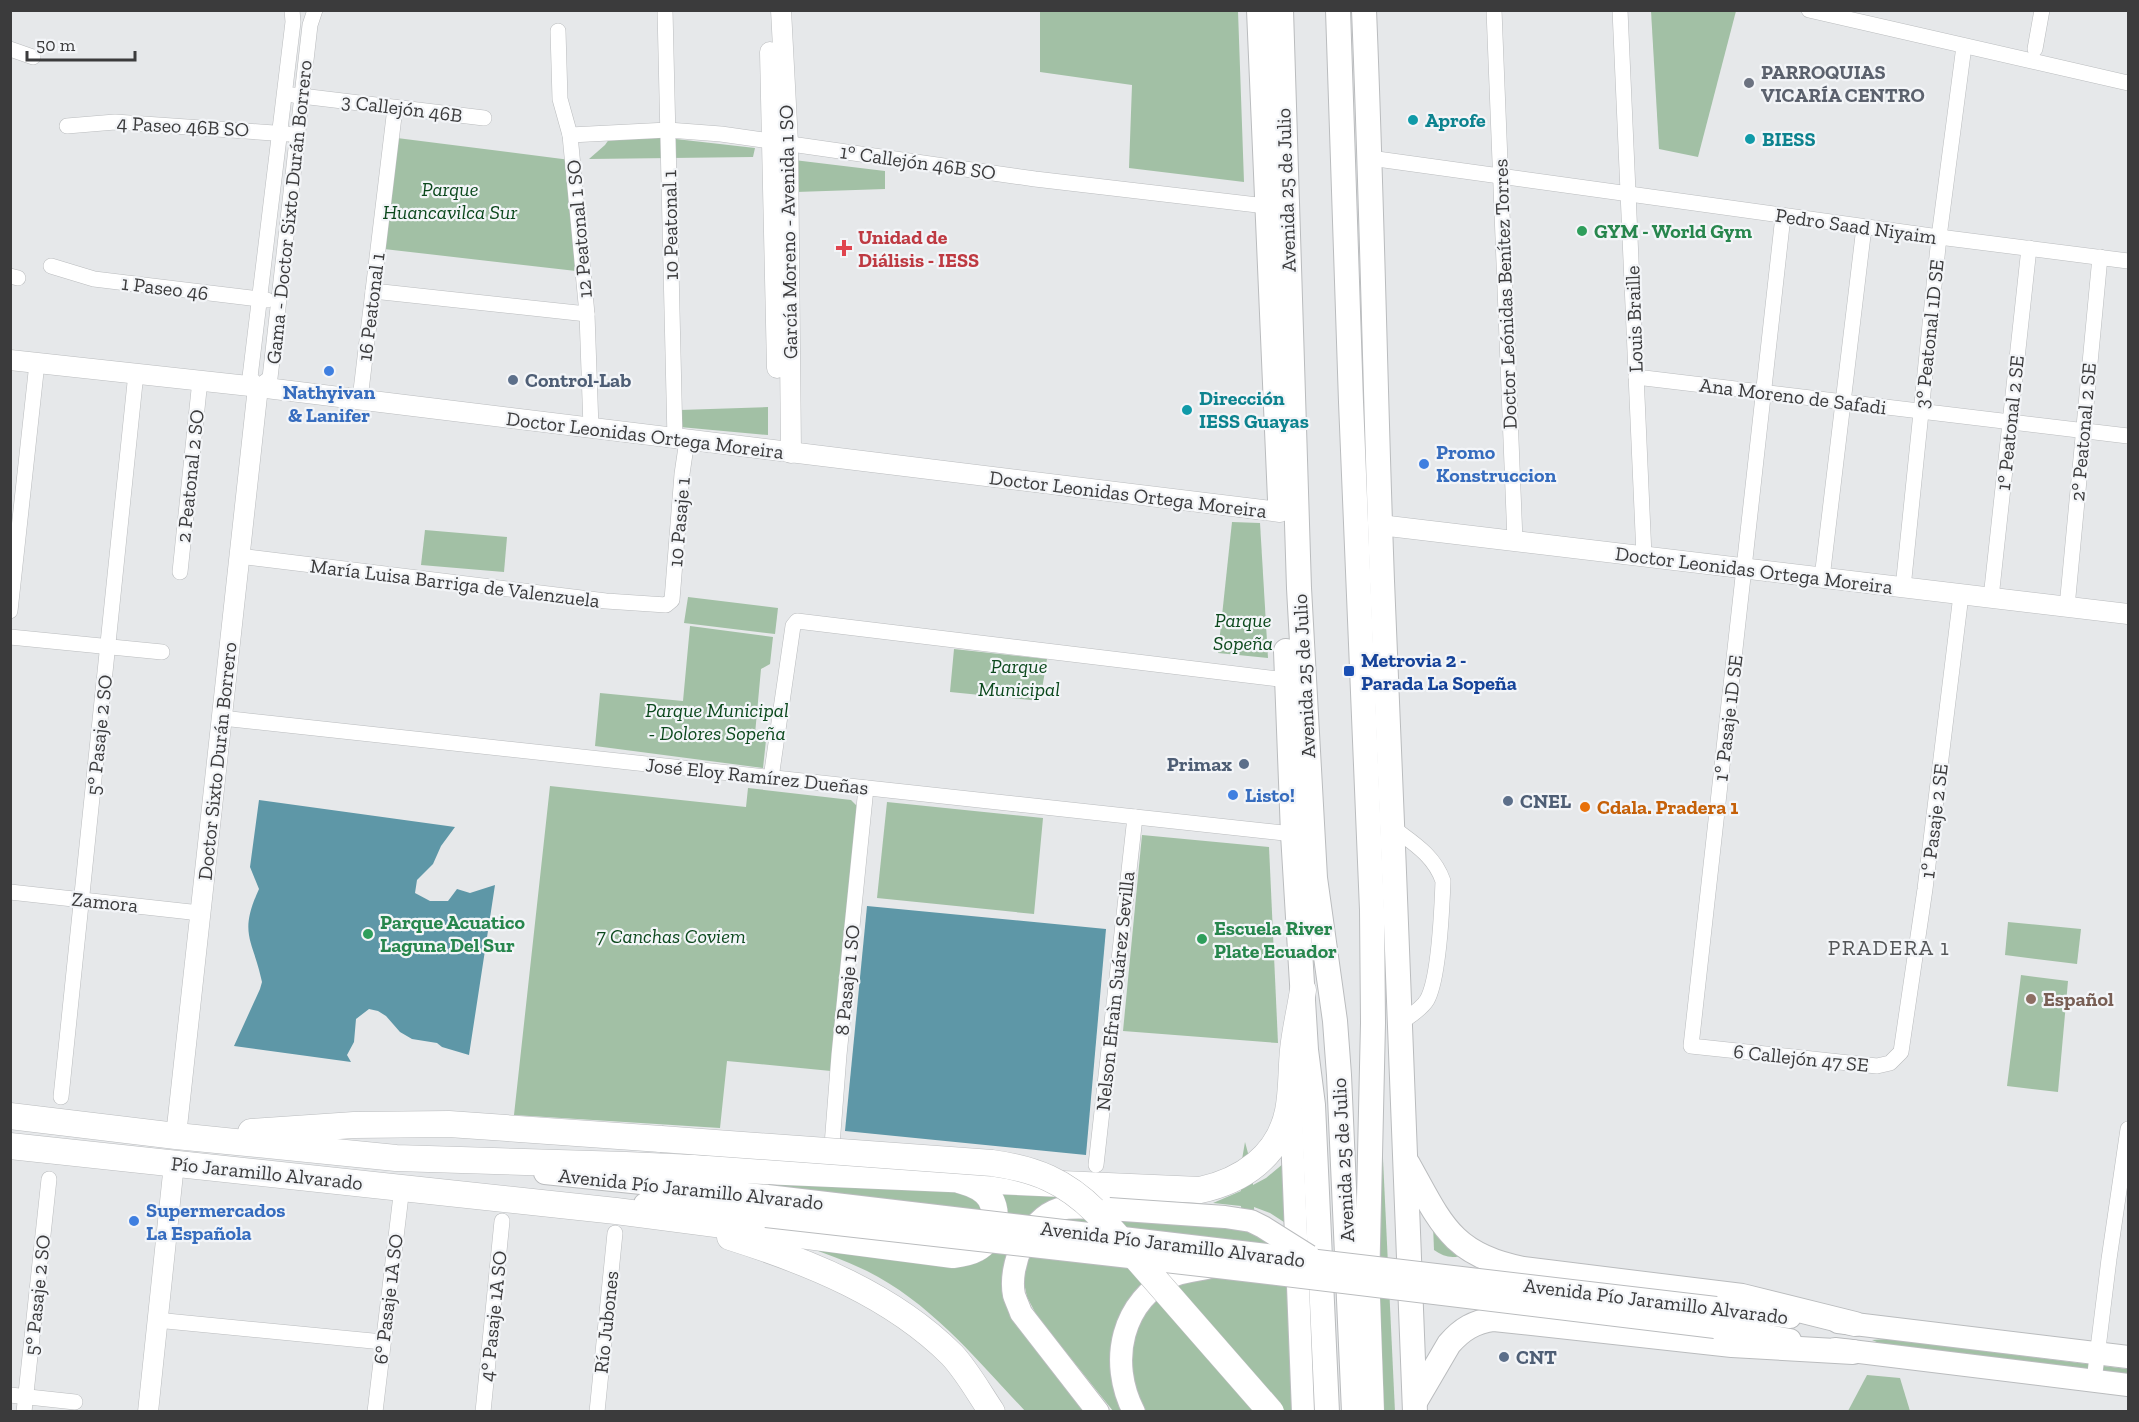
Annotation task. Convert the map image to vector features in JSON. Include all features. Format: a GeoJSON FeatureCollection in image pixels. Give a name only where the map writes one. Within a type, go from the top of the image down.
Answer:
{"type":"FeatureCollection","features":[{"type":"Feature","properties":{"kind":"highway","name":"Pío Jaramillo Alvarado"},"geometry":{"type":"LineString","coordinates":[[10,1116],[184,1137],[396,1158],[830,1173],[1200,1190],[1234,1180],[1245,1173],[1278,1140],[1288,1112],[1294,1045],[1303,990]]}},
{"type":"Feature","properties":{"kind":"highway"},"geometry":{"type":"LineString","coordinates":[[184,1137],[354,1125],[449,1124],[992,1163],[1028,1169],[1048,1177],[1076,1194],[1096,1212],[1271,1412]]}},
{"type":"Feature","properties":{"kind":"highway","name":"Pío Jaramillo Alvarado"},"geometry":{"type":"LineString","coordinates":[[10,1146],[524,1201],[616,1222]]}},
{"type":"Feature","properties":{"kind":"highway"},"geometry":{"type":"LineString","coordinates":[[616,1222],[953,1255],[976,1250],[983,1244],[993,1228],[994,1215],[989,1197],[982,1190],[953,1178]]}},
{"type":"Feature","properties":{"kind":"highway"},"geometry":{"type":"LineString","coordinates":[[616,1222],[730,1237],[800,1261],[845,1282],[896,1310],[953,1356],[992,1412]]}},
{"type":"Feature","properties":{"kind":"highway"},"geometry":{"type":"LineString","coordinates":[[1367,1299],[1371,1412]]}},
{"type":"Feature","properties":{"kind":"main road","name":"Avenida 25 de Julio"},"geometry":{"type":"LineString","coordinates":[[1258,10],[1293,834],[1306,1050],[1313,1105],[1327,1412]]}},
{"type":"Feature","properties":{"kind":"main road","name":"Avenida 25 de Julio"},"geometry":{"type":"LineString","coordinates":[[1281,10],[1299,588],[1315,878],[1338,1053],[1354,1412]]}},
{"type":"Feature","properties":{"kind":"main road"},"geometry":{"type":"LineString","coordinates":[[1364,10],[1370,158],[1373,335],[1415,1407]]}},
{"type":"Feature","properties":{"kind":"main road","name":"Avenida 25 de Julio"},"geometry":{"type":"LineString","coordinates":[[1338,16],[1372,910],[1373,1023],[1367,1299]]}},
{"type":"Feature","properties":{"kind":"main road"},"geometry":{"type":"LineString","coordinates":[[1338,16],[1368,121]]}},
{"type":"Feature","properties":{"kind":"main road"},"geometry":{"type":"LineString","coordinates":[[1260,64],[1285,167]]}},
{"type":"Feature","properties":{"kind":"main road"},"geometry":{"type":"LineString","coordinates":[[1351,402],[1373,335]]}},
{"type":"Feature","properties":{"kind":"main road"},"geometry":{"type":"LineString","coordinates":[[1303,990],[1315,878]]}},
{"type":"Feature","properties":{"kind":"main road"},"geometry":{"type":"LineString","coordinates":[[1372,910],[1399,1024]]}},
{"type":"Feature","properties":{"kind":"main road"},"geometry":{"type":"LineString","coordinates":[[1291,1087],[1304,1412]]}},
{"type":"Feature","properties":{"kind":"main road","name":"Avenida Pío Jaramillo Alvarado"},"geometry":{"type":"LineString","coordinates":[[396,1158],[1218,1267],[1716,1317],[1855,1324],[2128,1356]]}},
{"type":"Feature","properties":{"kind":"main road"},"geometry":{"type":"LineString","coordinates":[[1405,1159],[1437,1216],[1451,1234],[1469,1250],[1498,1264],[1742,1296],[1855,1324]]}},
{"type":"Feature","properties":{"kind":"main road","name":"Avenida Pío Jaramillo Alvarado"},"geometry":{"type":"LineString","coordinates":[[524,1201],[766,1206],[1324,1261],[1716,1317],[1853,1352],[2128,1385]]}},
{"type":"Feature","properties":{"kind":"main road"},"geometry":{"type":"LineString","coordinates":[[1098,1412],[1022,1313],[1014,1295],[1016,1262],[1038,1222],[1059,1210],[1075,1208],[1225,1217],[1251,1221],[1305,1255],[1324,1261]]}},
{"type":"Feature","properties":{"kind":"main road"},"geometry":{"type":"LineString","coordinates":[[1134,1412],[1123,1386],[1120,1371],[1120,1353],[1128,1322],[1146,1296],[1176,1274],[1218,1267]]}},
{"type":"Feature","properties":{"kind":"main road"},"geometry":{"type":"LineString","coordinates":[[1415,1407],[1449,1344],[1456,1336],[1474,1324],[1494,1319],[1732,1346],[1853,1352]]}},
{"type":"Feature","properties":{"kind":"main road"},"geometry":{"type":"LineString","coordinates":[[953,1356],[1007,1412]]}},
{"type":"Feature","properties":{"kind":"street","name":"Gama - Doctor Sixto Durán Borrero"},"geometry":{"type":"LineString","coordinates":[[292,10],[293,22],[285,94],[250,377],[258,387],[270,378],[310,25],[315,10]]}},
{"type":"Feature","properties":{"kind":"street","name":"10 Peatonal 1"},"geometry":{"type":"LineString","coordinates":[[665,10],[681,440]]}},
{"type":"Feature","properties":{"kind":"street","name":"García Moreno - Avenida 1 SO"},"geometry":{"type":"LineString","coordinates":[[769,10],[780,142]]}},
{"type":"Feature","properties":{"kind":"street","name":"García Moreno - Avenida 1 SO"},"geometry":{"type":"LineString","coordinates":[[781,10],[780,142],[785,452]]}},
{"type":"Feature","properties":{"kind":"street","name":"Doctor Leónidas Benítez Torres"},"geometry":{"type":"LineString","coordinates":[[1494,10],[1515,541]]}},
{"type":"Feature","properties":{"kind":"street","name":"Louis Braille"},"geometry":{"type":"LineString","coordinates":[[1620,10],[1644,556]]}},
{"type":"Feature","properties":{"kind":"street"},"geometry":{"type":"LineString","coordinates":[[1809,10],[2128,83]]}},
{"type":"Feature","properties":{"kind":"street"},"geometry":{"type":"LineString","coordinates":[[2035,49],[2042,10]]}},
{"type":"Feature","properties":{"kind":"street","name":"12 Peatonal 1 SO"},"geometry":{"type":"LineString","coordinates":[[558,31],[561,99],[570,135],[587,314],[591,428]]}},
{"type":"Feature","properties":{"kind":"street","name":"3° Peatonal 1D SE"},"geometry":{"type":"LineString","coordinates":[[1904,588],[1939,237],[1964,46]]}},
{"type":"Feature","properties":{"kind":"street"},"geometry":{"type":"LineString","coordinates":[[10,49],[33,57]]}},
{"type":"Feature","properties":{"kind":"street","name":"3 Callejón 46B"},"geometry":{"type":"LineString","coordinates":[[285,94],[484,118]]}},
{"type":"Feature","properties":{"kind":"street","name":"16 Peatonal 1"},"geometry":{"type":"LineString","coordinates":[[360,399],[395,108]]}},
{"type":"Feature","properties":{"kind":"street","name":"4 Paseo 46B SO"},"geometry":{"type":"LineString","coordinates":[[67,126],[115,122],[299,135]]}},
{"type":"Feature","properties":{"kind":"street","name":"1° Callejón 46B SO"},"geometry":{"type":"LineString","coordinates":[[570,135],[668,129],[721,134],[1035,179],[1266,206]]}},
{"type":"Feature","properties":{"kind":"street","name":"Pedro Saad Niyaim"},"geometry":{"type":"LineString","coordinates":[[1370,158],[1783,216],[2128,261]]}},
{"type":"Feature","properties":{"kind":"street","name":"1º Pasaje 1D SE"},"geometry":{"type":"LineString","coordinates":[[1691,1046],[1783,216]]}},
{"type":"Feature","properties":{"kind":"street"},"geometry":{"type":"LineString","coordinates":[[1822,578],[1864,227]]}},
{"type":"Feature","properties":{"kind":"street","name":"1° Peatonal 2 SE"},"geometry":{"type":"LineString","coordinates":[[1991,598],[2029,248]]}},
{"type":"Feature","properties":{"kind":"street","name":"2° Peatonal 2 SE"},"geometry":{"type":"LineString","coordinates":[[2067,607],[2100,257]]}},
{"type":"Feature","properties":{"kind":"street","name":"1 Paseo 46"},"geometry":{"type":"LineString","coordinates":[[51,266],[94,279],[280,301]]}},
{"type":"Feature","properties":{"kind":"street"},"geometry":{"type":"LineString","coordinates":[[373,291],[587,314]]}},
{"type":"Feature","properties":{"kind":"street","name":"Doctor Leonidas Ortega Moreira"},"geometry":{"type":"LineString","coordinates":[[10,360],[360,399],[1280,512]]}},
{"type":"Feature","properties":{"kind":"street"},"geometry":{"type":"LineString","coordinates":[[10,611],[37,363]]}},
{"type":"Feature","properties":{"kind":"street","name":"5° Pasaje 2 SO"},"geometry":{"type":"LineString","coordinates":[[61,1097],[136,373]]}},
{"type":"Feature","properties":{"kind":"street","name":"Ana Moreno de Safadi"},"geometry":{"type":"LineString","coordinates":[[1636,377],[2128,436]]}},
{"type":"Feature","properties":{"kind":"street","name":"2 Peatonal 2 SO"},"geometry":{"type":"LineString","coordinates":[[180,572],[200,380]]}},
{"type":"Feature","properties":{"kind":"street","name":"Doctor Sixto Durán Borrero"},"geometry":{"type":"LineString","coordinates":[[184,1137],[200,913],[258,387]]}},
{"type":"Feature","properties":{"kind":"street","name":"10 Pasaje 1"},"geometry":{"type":"LineString","coordinates":[[670,603],[682,474],[681,440]]}},
{"type":"Feature","properties":{"kind":"street","name":"Doctor Leonidas Ortega Moreira"},"geometry":{"type":"LineString","coordinates":[[1380,525],[2128,614]]}},
{"type":"Feature","properties":{"kind":"street","name":"María Luisa Barriga de Valenzuela"},"geometry":{"type":"LineString","coordinates":[[239,556],[606,601],[666,605],[670,603]]}},
{"type":"Feature","properties":{"kind":"street","name":"1º Pasaje 2 SE"},"geometry":{"type":"LineString","coordinates":[[1904,1046],[1943,749],[1960,595]]}},
{"type":"Feature","properties":{"kind":"street"},"geometry":{"type":"LineString","coordinates":[[771,778],[794,623],[797,621],[1287,680]]}},
{"type":"Feature","properties":{"kind":"street"},"geometry":{"type":"LineString","coordinates":[[10,637],[162,652]]}},
{"type":"Feature","properties":{"kind":"street","name":"José Eloy Ramírez Dueñas"},"geometry":{"type":"LineString","coordinates":[[222,718],[1293,834]]}},
{"type":"Feature","properties":{"kind":"street","name":"8 Pasaje 1 SO"},"geometry":{"type":"LineString","coordinates":[[830,1173],[839,1055],[866,788]]}},
{"type":"Feature","properties":{"kind":"street","name":"Nelson Efraìn Suárez Sevilla"},"geometry":{"type":"LineString","coordinates":[[1096,1165],[1135,817]]}},
{"type":"Feature","properties":{"kind":"street"},"geometry":{"type":"LineString","coordinates":[[1392,827],[1427,853],[1439,869],[1443,881],[1435,974],[1429,997],[1422,1007],[1399,1024]]}},
{"type":"Feature","properties":{"kind":"street","name":"Zamora"},"geometry":{"type":"LineString","coordinates":[[10,892],[200,913]]}},
{"type":"Feature","properties":{"kind":"street","name":"6 Callejón 47 SE"},"geometry":{"type":"LineString","coordinates":[[1691,1046],[1877,1066],[1890,1063],[1904,1046]]}},
{"type":"Feature","properties":{"kind":"street"},"geometry":{"type":"LineString","coordinates":[[2094,1381],[2128,1129]]}},
{"type":"Feature","properties":{"kind":"street"},"geometry":{"type":"LineString","coordinates":[[148,1412],[174,1164]]}},
{"type":"Feature","properties":{"kind":"street","name":"5° Pasaje 2 SO"},"geometry":{"type":"LineString","coordinates":[[20,1401],[49,1179]]}},
{"type":"Feature","properties":{"kind":"street","name":"6° Pasaje 1A SO"},"geometry":{"type":"LineString","coordinates":[[375,1412],[402,1187]]}},
{"type":"Feature","properties":{"kind":"street","name":"4° Pasaje 1A SO"},"geometry":{"type":"LineString","coordinates":[[483,1412],[502,1221]]}},
{"type":"Feature","properties":{"kind":"street","name":"Río Jubones"},"geometry":{"type":"LineString","coordinates":[[597,1412],[616,1222]]}},
{"type":"Feature","properties":{"kind":"street"},"geometry":{"type":"LineString","coordinates":[[156,1320],[383,1342]]}},
{"type":"Feature","properties":{"kind":"street"},"geometry":{"type":"LineString","coordinates":[[20,1401],[75,1402]]}},
{"type":"Feature","properties":{"kind":"green space"},"geometry":{"type":"Polygon","coordinates":[[[1040,11],[1238,11],[1244,182],[1129,168],[1132,85],[1040,72],[1040,11]]]}},
{"type":"Feature","properties":{"kind":"green space"},"geometry":{"type":"Polygon","coordinates":[[[1651,11],[1736,11],[1698,157],[1659,149],[1651,11]]]}},
{"type":"Feature","properties":{"kind":"green space"},"geometry":{"type":"Polygon","coordinates":[[[614,132],[755,148],[753,157],[589,159],[605,145],[614,132]]]}},
{"type":"Feature","properties":{"kind":"green space","name":"Parque Huancavilca Sur"},"geometry":{"type":"Polygon","coordinates":[[[397,138],[578,161],[576,271],[384,249],[397,138]]]}},
{"type":"Feature","properties":{"kind":"green space"},"geometry":{"type":"Polygon","coordinates":[[[794,160],[885,171],[885,189],[796,192],[794,160]]]}},
{"type":"Feature","properties":{"kind":"green space"},"geometry":{"type":"Polygon","coordinates":[[[768,407],[768,435],[680,427],[680,410],[768,407]]]}},
{"type":"Feature","properties":{"kind":"green space","name":"Parque Sopeña"},"geometry":{"type":"Polygon","coordinates":[[[1232,522],[1260,523],[1268,658],[1218,653],[1232,522]]]}},
{"type":"Feature","properties":{"kind":"green space"},"geometry":{"type":"Polygon","coordinates":[[[425,530],[507,537],[504,572],[421,565],[425,530]]]}},
{"type":"Feature","properties":{"kind":"green space"},"geometry":{"type":"Polygon","coordinates":[[[688,597],[778,608],[775,634],[684,623],[688,597]]]}},
{"type":"Feature","properties":{"kind":"green space","name":"Parque Municipal - Dolores Sopeña"},"geometry":{"type":"Polygon","coordinates":[[[690,626],[773,637],[770,664],[761,669],[755,734],[766,740],[763,768],[595,746],[600,693],[683,701],[690,626]]]}},
{"type":"Feature","properties":{"kind":"green space","name":"Parque Municipal"},"geometry":{"type":"Polygon","coordinates":[[[954,649],[1047,659],[1040,701],[950,692],[954,649]]]}},
{"type":"Feature","properties":{"kind":"green space","name":"7 Canchas Coviem"},"geometry":{"type":"Polygon","coordinates":[[[550,786],[746,807],[748,788],[851,800],[860,809],[831,1071],[727,1061],[720,1128],[514,1115],[550,786]]]}},
{"type":"Feature","properties":{"kind":"green space"},"geometry":{"type":"Polygon","coordinates":[[[887,802],[1043,818],[1034,914],[877,898],[887,802]]]}},
{"type":"Feature","properties":{"kind":"green space","name":"Escuela River Plate Ecuador"},"geometry":{"type":"Polygon","coordinates":[[[1142,835],[1269,847],[1278,1043],[1123,1031],[1142,835]]]}},
{"type":"Feature","properties":{"kind":"green space"},"geometry":{"type":"Polygon","coordinates":[[[2008,922],[2081,929],[2077,964],[2005,955],[2008,922]]]}},
{"type":"Feature","properties":{"kind":"green space"},"geometry":{"type":"Polygon","coordinates":[[[2021,975],[2068,981],[2058,1092],[2007,1086],[2021,975]]]}},
{"type":"Feature","properties":{"kind":"green space"},"geometry":{"type":"Polygon","coordinates":[[[1381,1117],[1395,1412],[1384,1411],[1377,1223],[1381,1117]]]}},
{"type":"Feature","properties":{"kind":"green space"},"geometry":{"type":"Polygon","coordinates":[[[1245,1142],[1252,1168],[1253,1185],[1266,1178],[1284,1163],[1287,1224],[1270,1213],[1254,1207],[1255,1233],[1285,1252],[1296,1411],[1113,1411],[1037,1316],[1027,1297],[1023,1278],[1027,1261],[1063,1219],[1075,1214],[1242,1228],[1241,1206],[1213,1203],[1241,1191],[1240,1171],[1245,1142]]]}},
{"type":"Feature","properties":{"kind":"green space"},"geometry":{"type":"Polygon","coordinates":[[[749,1180],[953,1188],[975,1197],[984,1213],[749,1186],[749,1180]]]}},
{"type":"Feature","properties":{"kind":"green space"},"geometry":{"type":"Polygon","coordinates":[[[995,1185],[1061,1195],[1039,1208],[1004,1277],[1086,1411],[1025,1411],[952,1334],[912,1299],[867,1271],[794,1242],[961,1265],[995,1185]]]}},
{"type":"Feature","properties":{"kind":"green space"},"geometry":{"type":"Polygon","coordinates":[[[1433,1225],[1464,1255],[1448,1257],[1434,1250],[1433,1225]]]}},
{"type":"Feature","properties":{"kind":"green space"},"geometry":{"type":"Polygon","coordinates":[[[1887,1339],[2128,1369],[2128,1377],[1886,1346],[1872,1340],[1887,1339]]]}},
{"type":"Feature","properties":{"kind":"green space"},"geometry":{"type":"Polygon","coordinates":[[[1867,1375],[1900,1378],[1910,1411],[1848,1411],[1867,1375]]]}},
{"type":"Feature","properties":{"kind":"water","name":"Parque Acuatico Laguna Del Sur"},"geometry":{"type":"Polygon","coordinates":[[[259,800],[455,827],[441,846],[433,864],[417,880],[415,893],[430,901],[448,901],[457,889],[470,893],[495,885],[469,1055],[442,1047],[437,1043],[412,1039],[400,1032],[386,1016],[369,1009],[356,1019],[354,1042],[347,1055],[351,1062],[234,1046],[262,982],[248,927],[249,917],[259,889],[250,867],[259,800]]]}},
{"type":"Feature","properties":{"kind":"water"},"geometry":{"type":"Polygon","coordinates":[[[867,906],[1106,929],[1086,1155],[845,1131],[867,906]]]}},
{"type":"Feature","properties":{"kind":"place","name":"PARROQUIAS VICARÍA CENTRO"},"geometry":{"type":"Point","coordinates":[1749,83]}},
{"type":"Feature","properties":{"kind":"place","name":"Aprofe"},"geometry":{"type":"Point","coordinates":[1413,120]}},
{"type":"Feature","properties":{"kind":"place","name":"BIESS"},"geometry":{"type":"Point","coordinates":[1750,139]}},
{"type":"Feature","properties":{"kind":"place","name":"GYM - World Gym"},"geometry":{"type":"Point","coordinates":[1582,231]}},
{"type":"Feature","properties":{"kind":"place","name":"Unidad de Diálisis - IESS"},"geometry":{"type":"Point","coordinates":[844,248]}},
{"type":"Feature","properties":{"kind":"place","name":"Nathyivan & Lanifer"},"geometry":{"type":"Point","coordinates":[329,371]}},
{"type":"Feature","properties":{"kind":"place","name":"Control-Lab"},"geometry":{"type":"Point","coordinates":[513,380]}},
{"type":"Feature","properties":{"kind":"place","name":"Dirección IESS Guayas"},"geometry":{"type":"Point","coordinates":[1187,410]}},
{"type":"Feature","properties":{"kind":"place","name":"Promo Konstruccion"},"geometry":{"type":"Point","coordinates":[1424,464]}},
{"type":"Feature","properties":{"kind":"place","name":"Metrovia 2 - Parada La Sopeña"},"geometry":{"type":"Point","coordinates":[1349,671]}},
{"type":"Feature","properties":{"kind":"place","name":"Primax"},"geometry":{"type":"Point","coordinates":[1244,764]}},
{"type":"Feature","properties":{"kind":"place","name":"Listo!"},"geometry":{"type":"Point","coordinates":[1233,795]}},
{"type":"Feature","properties":{"kind":"place","name":"CNEL"},"geometry":{"type":"Point","coordinates":[1508,801]}},
{"type":"Feature","properties":{"kind":"place","name":"Cdala. Pradera 1"},"geometry":{"type":"Point","coordinates":[1585,807]}},
{"type":"Feature","properties":{"kind":"place","name":"Parque Acuatico Laguna Del Sur"},"geometry":{"type":"Point","coordinates":[368,934]}},
{"type":"Feature","properties":{"kind":"place","name":"Escuela River Plate Ecuador"},"geometry":{"type":"Point","coordinates":[1202,939]}},
{"type":"Feature","properties":{"kind":"place","name":"Español"},"geometry":{"type":"Point","coordinates":[2031,999]}},
{"type":"Feature","properties":{"kind":"place","name":"Supermercados La Española"},"geometry":{"type":"Point","coordinates":[134,1221]}},
{"type":"Feature","properties":{"kind":"place","name":"CNT"},"geometry":{"type":"Point","coordinates":[1504,1357]}},
{"type":"Feature","properties":{"kind":"district","name":"PRADERA 1"},"geometry":{"type":"Point","coordinates":[1889,947]}}]}
